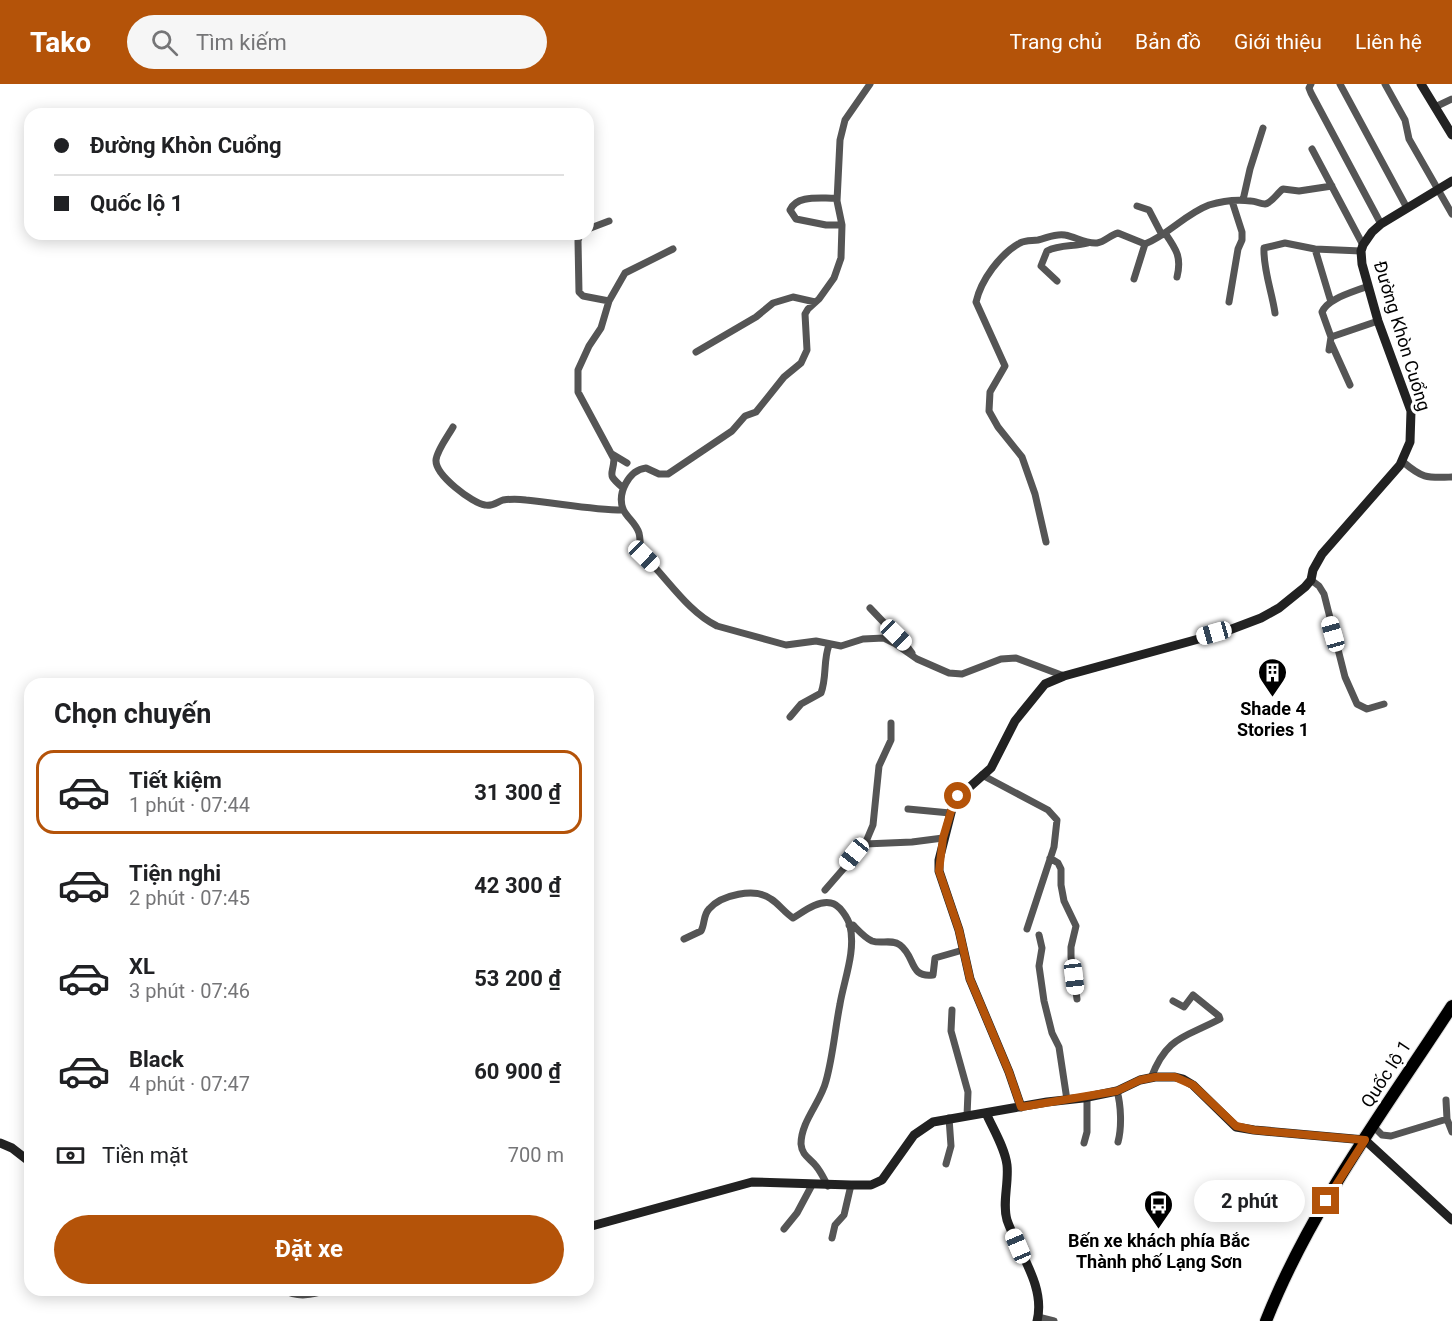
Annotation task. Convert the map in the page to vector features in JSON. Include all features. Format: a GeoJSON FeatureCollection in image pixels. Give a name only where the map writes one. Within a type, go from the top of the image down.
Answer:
{"type":"FeatureCollection","features":[{"type":"Feature","properties":{"kind":"highway","name":"Quốc lộ 1"},"geometry":{"type":"LineString","coordinates":[[1266,1321],[1286,1275],[1317,1216],[1452,1006]]}},
{"type":"Feature","properties":{"kind":"street"},"geometry":{"type":"LineString","coordinates":[[870,84],[845,120],[840,140],[837,198],[842,225],[841,258],[834,278],[805,314],[807,350],[801,363],[784,377],[756,412],[745,416],[732,431],[677,469],[668,474],[659,474],[642,468],[635,473],[623,488],[623,510],[636,527],[640,550],[644,556],[707,621],[717,626],[786,645],[816,641],[841,646],[864,639],[884,638],[912,656],[949,673],[962,674],[982,665],[1017,658],[1064,676]]}},
{"type":"Feature","properties":{"kind":"street"},"geometry":{"type":"LineString","coordinates":[[1311,84],[1309,88],[1311,93],[1381,224]]}},
{"type":"Feature","properties":{"kind":"street"},"geometry":{"type":"LineString","coordinates":[[1340,84],[1407,208]]}},
{"type":"Feature","properties":{"kind":"street"},"geometry":{"type":"LineString","coordinates":[[1385,84],[1406,120],[1409,139],[1452,214]]}},
{"type":"Feature","properties":{"kind":"street"},"geometry":{"type":"LineString","coordinates":[[1421,84],[1452,135]]}},
{"type":"Feature","properties":{"kind":"street"},"geometry":{"type":"LineString","coordinates":[[1435,107],[1452,99]]}},
{"type":"Feature","properties":{"kind":"street"},"geometry":{"type":"LineString","coordinates":[[1243,200],[1263,128]]}},
{"type":"Feature","properties":{"kind":"street"},"geometry":{"type":"LineString","coordinates":[[1275,313],[1272,290],[1263,261],[1264,248],[1286,243],[1315,249],[1362,248],[1312,149]]}},
{"type":"Feature","properties":{"kind":"street","name":"Đường Khòn Cuổng"},"geometry":{"type":"LineString","coordinates":[[1021,1107],[1009,1072],[970,979],[959,930],[939,871],[943,838],[954,801],[991,768],[1015,721],[1045,684],[1064,676],[1248,623],[1280,608],[1298,595],[1311,580],[1313,570],[1322,554],[1387,481],[1402,461],[1410,442],[1412,411],[1378,321],[1368,286],[1362,248],[1372,232],[1381,224],[1452,182]]}},
{"type":"Feature","properties":{"kind":"street"},"geometry":{"type":"LineString","coordinates":[[1134,279],[1144,244],[1206,206],[1243,200],[1266,204],[1283,189],[1299,191],[1332,186]]}},
{"type":"Feature","properties":{"kind":"street"},"geometry":{"type":"LineString","coordinates":[[837,198],[803,198],[792,205],[790,210],[796,219],[826,225],[842,225]]}},
{"type":"Feature","properties":{"kind":"street"},"geometry":{"type":"LineString","coordinates":[[1229,302],[1238,249],[1242,240],[1242,232],[1232,201]]}},
{"type":"Feature","properties":{"kind":"street"},"geometry":{"type":"LineString","coordinates":[[1137,206],[1149,210],[1163,234],[1178,251],[1177,278]]}},
{"type":"Feature","properties":{"kind":"street"},"geometry":{"type":"LineString","coordinates":[[594,227],[609,221]]}},
{"type":"Feature","properties":{"kind":"street"},"geometry":{"type":"LineString","coordinates":[[1046,542],[1035,495],[1022,458],[998,427],[989,411],[990,392],[1005,366],[975,302],[984,281],[997,264],[1020,243],[1066,235],[1099,243],[1118,233],[1144,244]]}},
{"type":"Feature","properties":{"kind":"street"},"geometry":{"type":"LineString","coordinates":[[578,240],[579,292],[583,296],[609,301]]}},
{"type":"Feature","properties":{"kind":"street"},"geometry":{"type":"LineString","coordinates":[[1057,280],[1041,266],[1047,251],[1056,247],[1078,246],[1091,242]]}},
{"type":"Feature","properties":{"kind":"street"},"geometry":{"type":"LineString","coordinates":[[623,488],[611,476],[614,462],[611,453],[581,399],[577,384],[578,370],[589,345],[601,328],[609,301],[625,273],[673,249]]}},
{"type":"Feature","properties":{"kind":"street"},"geometry":{"type":"LineString","coordinates":[[1315,249],[1331,302]]}},
{"type":"Feature","properties":{"kind":"street"},"geometry":{"type":"LineString","coordinates":[[1350,385],[1330,343],[1322,312],[1323,308],[1331,302],[1368,286]]}},
{"type":"Feature","properties":{"kind":"street"},"geometry":{"type":"LineString","coordinates":[[696,352],[756,317],[773,303],[794,297],[815,302]]}},
{"type":"Feature","properties":{"kind":"street"},"geometry":{"type":"LineString","coordinates":[[1330,343],[1378,321]]}},
{"type":"Feature","properties":{"kind":"street"},"geometry":{"type":"LineString","coordinates":[[453,427],[436,459],[437,465],[447,480],[468,497],[482,504],[487,506],[503,500],[522,500],[600,510],[623,510]]}},
{"type":"Feature","properties":{"kind":"street"},"geometry":{"type":"LineString","coordinates":[[611,453],[627,464]]}},
{"type":"Feature","properties":{"kind":"street"},"geometry":{"type":"LineString","coordinates":[[1402,461],[1412,469],[1434,479],[1452,477]]}},
{"type":"Feature","properties":{"kind":"street"},"geometry":{"type":"LineString","coordinates":[[1311,580],[1324,594],[1345,677],[1357,704],[1367,709],[1384,704]]}},
{"type":"Feature","properties":{"kind":"street"},"geometry":{"type":"LineString","coordinates":[[870,608],[909,649],[912,656]]}},
{"type":"Feature","properties":{"kind":"street"},"geometry":{"type":"LineString","coordinates":[[790,717],[801,704],[821,693],[824,685],[825,657],[830,645]]}},
{"type":"Feature","properties":{"kind":"street"},"geometry":{"type":"LineString","coordinates":[[825,890],[865,844],[873,825],[879,766],[891,740],[891,723]]}},
{"type":"Feature","properties":{"kind":"street"},"geometry":{"type":"LineString","coordinates":[[982,775],[1054,814],[1057,820],[1054,847],[1027,929]]}},
{"type":"Feature","properties":{"kind":"street"},"geometry":{"type":"LineString","coordinates":[[908,809],[950,813]]}},
{"type":"Feature","properties":{"kind":"street"},"geometry":{"type":"LineString","coordinates":[[865,844],[943,838]]}},
{"type":"Feature","properties":{"kind":"street"},"geometry":{"type":"LineString","coordinates":[[1050,858],[1060,868],[1064,901],[1076,926],[1071,957],[1077,999]]}},
{"type":"Feature","properties":{"kind":"street"},"geometry":{"type":"LineString","coordinates":[[684,939],[701,931],[706,913],[717,902],[750,893],[772,899],[793,918],[825,902],[838,906],[849,925],[848,970],[826,1080],[801,1138],[804,1154],[816,1166],[828,1185]]}},
{"type":"Feature","properties":{"kind":"street"},"geometry":{"type":"LineString","coordinates":[[849,925],[853,925],[872,941],[898,943],[907,951],[916,970],[922,975],[933,975],[935,958],[963,950]]}},
{"type":"Feature","properties":{"kind":"street"},"geometry":{"type":"LineString","coordinates":[[1039,935],[1042,948],[1039,966],[1044,1001],[1052,1033],[1059,1047],[1067,1100]]}},
{"type":"Feature","properties":{"kind":"street"},"geometry":{"type":"LineString","coordinates":[[1151,1078],[1157,1062],[1176,1040],[1220,1019],[1194,995],[1184,1007],[1173,1001]]}},
{"type":"Feature","properties":{"kind":"street"},"geometry":{"type":"LineString","coordinates":[[952,1011],[951,1031],[968,1092],[967,1116]]}},
{"type":"Feature","properties":{"kind":"street"},"geometry":{"type":"LineString","coordinates":[[594,1225],[752,1182],[871,1185],[879,1182],[914,1135],[933,1122],[1087,1097],[1117,1091],[1140,1080],[1175,1077],[1193,1085],[1236,1126],[1254,1130],[1365,1140],[1452,1220]]}},
{"type":"Feature","properties":{"kind":"street"},"geometry":{"type":"LineString","coordinates":[[1117,1091],[1120,1130],[1118,1142]]}},
{"type":"Feature","properties":{"kind":"street"},"geometry":{"type":"LineString","coordinates":[[1084,1143],[1087,1132],[1087,1097]]}},
{"type":"Feature","properties":{"kind":"street"},"geometry":{"type":"LineString","coordinates":[[1446,1100],[1447,1119],[1452,1132]]}},
{"type":"Feature","properties":{"kind":"street"},"geometry":{"type":"LineString","coordinates":[[986,1113],[1005,1158],[1006,1217],[1027,1264],[1037,1295],[1038,1319],[1054,1321]]}},
{"type":"Feature","properties":{"kind":"street"},"geometry":{"type":"LineString","coordinates":[[946,1164],[951,1146],[949,1118]]}},
{"type":"Feature","properties":{"kind":"street"},"geometry":{"type":"LineString","coordinates":[[1373,1126],[1382,1135],[1390,1136],[1447,1119]]}},
{"type":"Feature","properties":{"kind":"street"},"geometry":{"type":"LineString","coordinates":[[0,1143],[12,1148],[24,1157]]}},
{"type":"Feature","properties":{"kind":"street"},"geometry":{"type":"LineString","coordinates":[[784,1229],[797,1213],[813,1185]]}},
{"type":"Feature","properties":{"kind":"street"},"geometry":{"type":"LineString","coordinates":[[832,1238],[835,1225],[844,1215],[851,1185]]}},
{"type":"Feature","properties":{"kind":"place","name":"Shade 4 Stories 1"},"geometry":{"type":"Point","coordinates":[1273,698]}},
{"type":"Feature","properties":{"kind":"place","name":"Bến xe khách phía Bắc Thành phố Lạng Sơn"},"geometry":{"type":"Point","coordinates":[1159,1230]}},
{"type":"Feature","properties":{"kind":"route"},"geometry":{"type":"LineString","coordinates":[[958,796],[950,811],[943,838],[939,871],[959,930],[970,979],[1009,1072],[1021,1107],[1117,1091],[1140,1080],[1155,1077],[1183,1079],[1193,1085],[1226,1119],[1236,1126],[1254,1130],[1365,1140],[1326,1201]]}}]}
